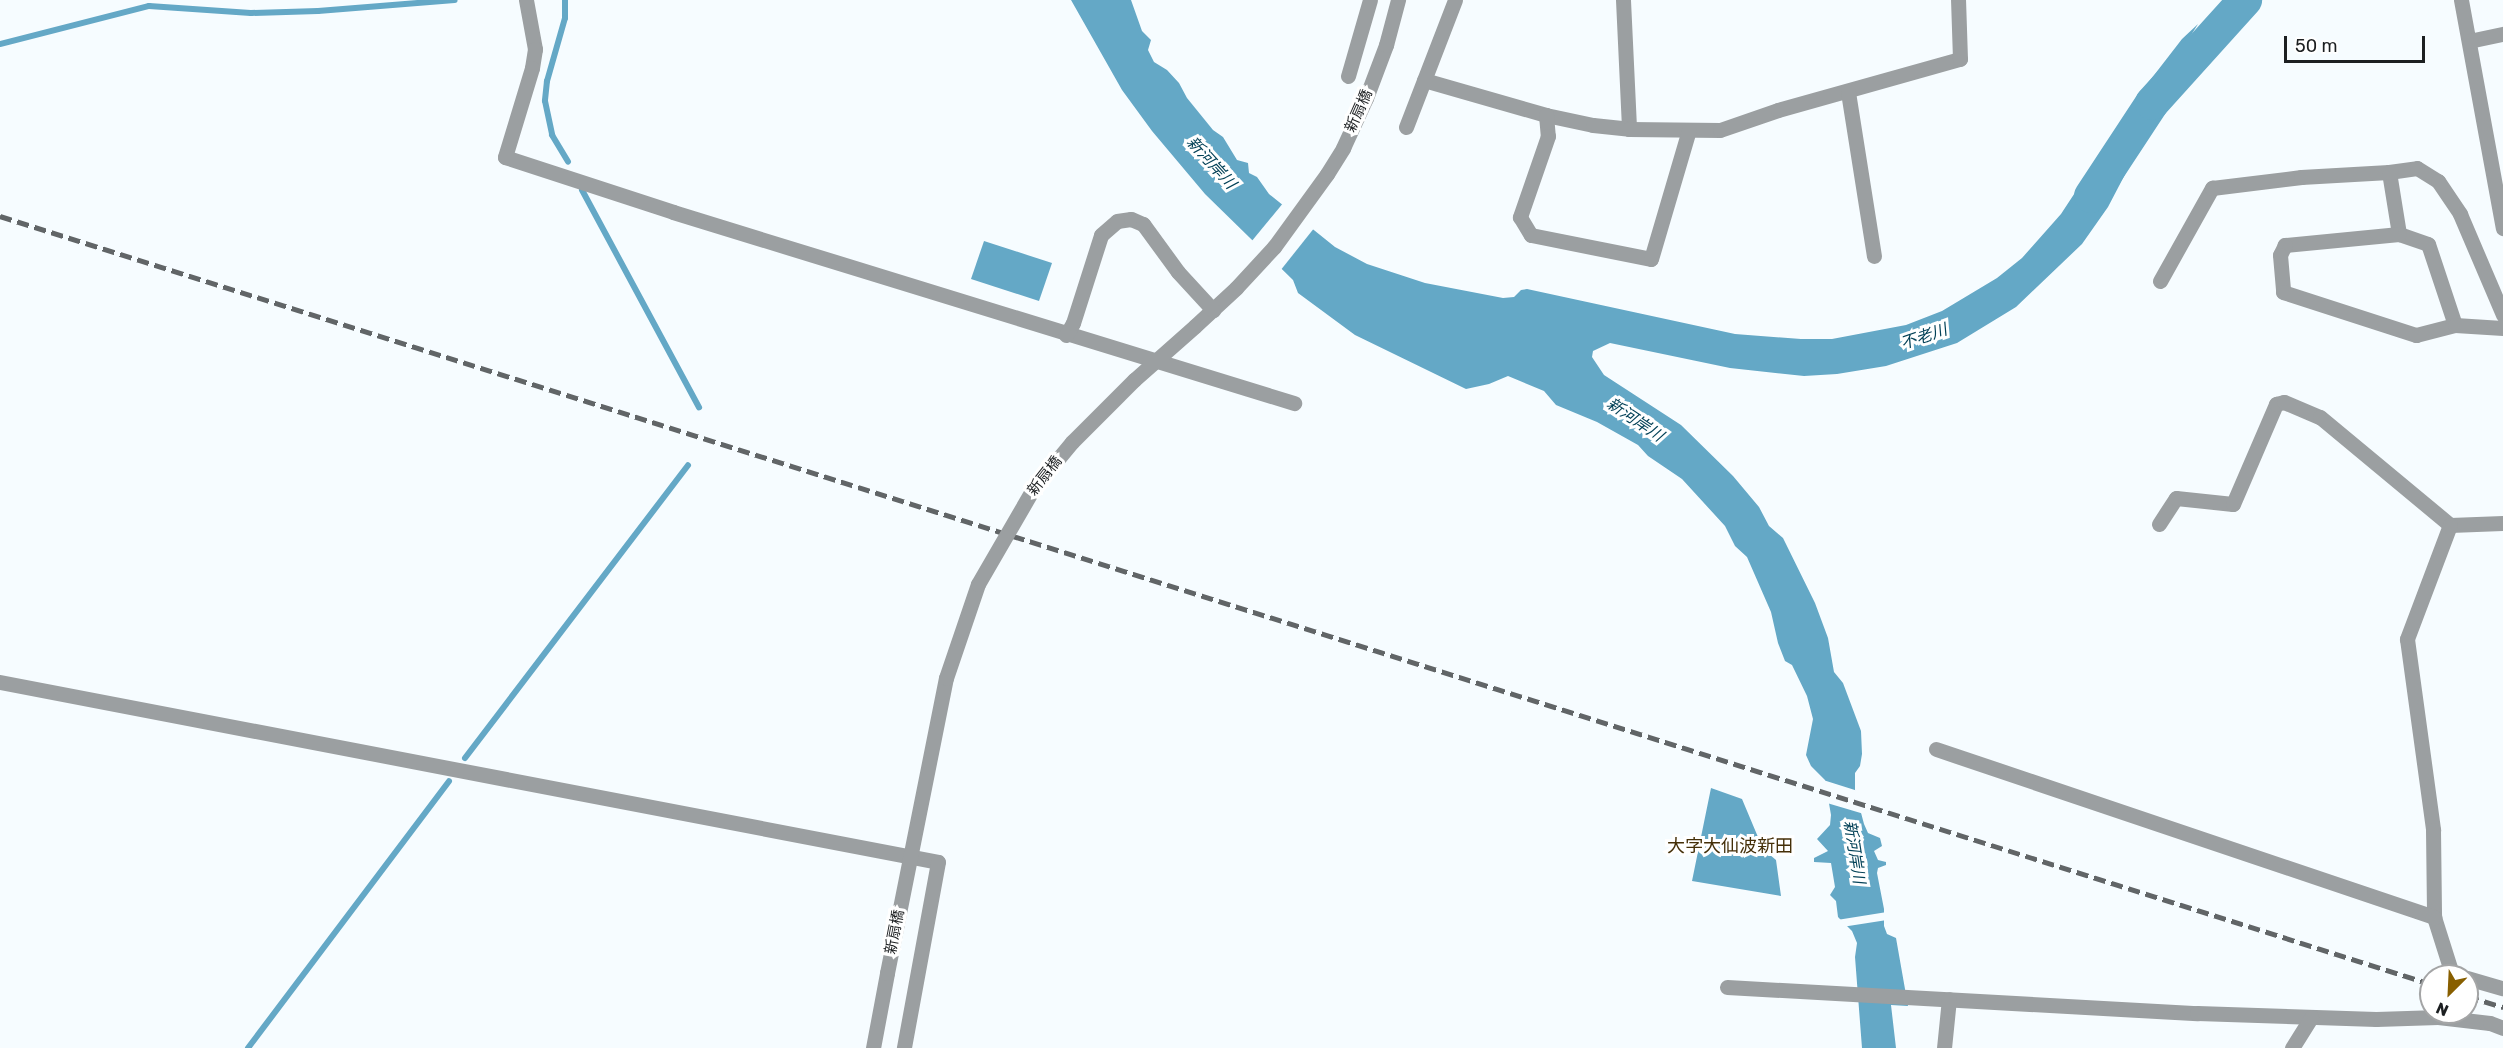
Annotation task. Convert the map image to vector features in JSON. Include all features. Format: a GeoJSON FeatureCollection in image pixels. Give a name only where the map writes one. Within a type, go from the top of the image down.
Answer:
{"type":"FeatureCollection","features":[{"type":"Feature","properties":{"kind":"street"},"geometry":{"type":"LineString","coordinates":[[526,0],[535,49],[532,68],[505,157],[673,213],[867,270],[1066,335],[1294,403]]}},
{"type":"Feature","properties":{"kind":"street"},"geometry":{"type":"LineString","coordinates":[[1348,76],[1370,0]]}},
{"type":"Feature","properties":{"kind":"street","name":"新扇橋"},"geometry":{"type":"LineString","coordinates":[[873,1048],[946,678],[978,584],[1033,489],[1072,442],[1134,380],[1236,288],[1293,224],[1343,148],[1370,88],[1398,0]]}},
{"type":"Feature","properties":{"kind":"street"},"geometry":{"type":"LineString","coordinates":[[1406,127],[1455,0]]}},
{"type":"Feature","properties":{"kind":"street"},"geometry":{"type":"LineString","coordinates":[[1623,0],[1629,129]]}},
{"type":"Feature","properties":{"kind":"street"},"geometry":{"type":"LineString","coordinates":[[1424,80],[1546,115],[1629,129],[1720,130],[1778,110],[1960,59],[1958,0]]}},
{"type":"Feature","properties":{"kind":"street"},"geometry":{"type":"LineString","coordinates":[[2461,0],[2503,228]]}},
{"type":"Feature","properties":{"kind":"street"},"geometry":{"type":"LineString","coordinates":[[2469,41],[2503,34]]}},
{"type":"Feature","properties":{"kind":"street"},"geometry":{"type":"LineString","coordinates":[[1848,92],[1874,256]]}},
{"type":"Feature","properties":{"kind":"street"},"geometry":{"type":"LineString","coordinates":[[1546,115],[1548,136],[1520,217],[1531,235],[1651,259],[1689,130]]}},
{"type":"Feature","properties":{"kind":"street"},"geometry":{"type":"LineString","coordinates":[[2160,281],[2212,188],[2301,177],[2389,172],[2417,168],[2438,181],[2460,214],[2503,315]]}},
{"type":"Feature","properties":{"kind":"street"},"geometry":{"type":"LineString","coordinates":[[2389,172],[2399,234]]}},
{"type":"Feature","properties":{"kind":"street"},"geometry":{"type":"LineString","coordinates":[[1066,335],[1073,323],[1101,235],[1117,221],[1131,219],[1143,224],[1178,272],[1213,310]]}},
{"type":"Feature","properties":{"kind":"street"},"geometry":{"type":"LineString","coordinates":[[2455,325],[2428,244],[2399,234],[2285,245],[2280,255],[2283,292],[2416,334],[2455,325],[2503,328]]}},
{"type":"Feature","properties":{"kind":"street"},"geometry":{"type":"LineString","coordinates":[[2159,524],[2176,498],[2233,504],[2276,404],[2284,402],[2320,417],[2450,525],[2503,523]]}},
{"type":"Feature","properties":{"kind":"street"},"geometry":{"type":"LineString","coordinates":[[2449,964],[2434,917],[2433,830],[2407,639],[2450,525]]}},
{"type":"Feature","properties":{"kind":"street"},"geometry":{"type":"LineString","coordinates":[[0,682],[938,862],[904,1048]]}},
{"type":"Feature","properties":{"kind":"street"},"geometry":{"type":"LineString","coordinates":[[1936,749],[2434,917]]}},
{"type":"Feature","properties":{"kind":"street"},"geometry":{"type":"LineString","coordinates":[[2479,981],[2503,988]]}},
{"type":"Feature","properties":{"kind":"street"},"geometry":{"type":"LineString","coordinates":[[1727,987],[2311,1017],[2438,1017],[2490,1023],[2503,1028]]}},
{"type":"Feature","properties":{"kind":"street"},"geometry":{"type":"LineString","coordinates":[[1944,1048],[1949,999]]}},
{"type":"Feature","properties":{"kind":"street"},"geometry":{"type":"LineString","coordinates":[[2292,1048],[2311,1017]]}},
{"type":"Feature","properties":{"kind":"water","name":"新河岸川"},"geometry":{"type":"Polygon","coordinates":[[[1071,0],[1131,0],[1142,31],[1151,40],[1148,50],[1154,62],[1167,70],[1179,83],[1187,98],[1213,130],[1223,137],[1237,160],[1248,163],[1249,173],[1257,177],[1269,194],[1335,247],[1367,264],[1425,283],[1503,298],[1514,297],[1521,290],[1527,289],[1735,334],[1801,339],[1832,339],[1906,325],[1942,311],[1997,278],[2022,258],[2061,214],[2141,92],[2182,39],[2198,24],[2157,90],[2144,107],[2131,116],[2124,128],[2113,153],[2120,162],[2112,176],[2118,175],[2131,163],[2108,207],[2082,244],[2016,307],[1957,343],[1886,366],[1837,374],[1804,376],[1730,368],[1610,343],[1593,351],[1592,357],[1604,375],[1681,425],[1733,476],[1759,507],[1769,526],[1783,538],[1815,603],[1828,638],[1834,672],[1843,683],[1861,731],[1862,754],[1860,766],[1855,773],[1855,790],[1864,824],[1868,833],[1880,838],[1882,846],[1874,851],[1878,860],[1886,862],[1886,865],[1878,868],[1877,873],[1884,909],[1884,926],[1887,934],[1896,938],[1908,1006],[1891,1005],[1896,1048],[1862,1048],[1855,957],[1857,943],[1852,931],[1838,917],[1836,901],[1830,895],[1835,887],[1831,863],[1814,862],[1814,858],[1828,851],[1817,839],[1830,825],[1831,815],[1825,780],[1811,766],[1806,755],[1813,719],[1807,696],[1792,665],[1785,661],[1771,612],[1747,557],[1735,546],[1725,526],[1682,479],[1648,456],[1638,445],[1597,422],[1556,405],[1544,391],[1508,376],[1489,384],[1466,389],[1355,335],[1298,293],[1293,280],[1205,194],[1152,131],[1122,90],[1071,0]]]}},
{"type":"Feature","properties":{"kind":"water"},"geometry":{"type":"Polygon","coordinates":[[[984,241],[1052,263],[1039,301],[971,279],[984,241]]]}},
{"type":"Feature","properties":{"kind":"water"},"geometry":{"type":"Polygon","coordinates":[[[1711,788],[1742,799],[1763,849],[1776,860],[1781,896],[1692,881],[1711,788]]]}},
{"type":"Feature","properties":{"kind":"pier"},"geometry":{"type":"Polygon","coordinates":[[[1284,202],[1315,227],[1280,271],[1251,242],[1284,202]]]}},
{"type":"Feature","properties":{"kind":"pier"},"geometry":{"type":"Polygon","coordinates":[[[1820,779],[1858,791],[1864,814],[1827,803],[1823,782],[1820,779]]]}},
{"type":"Feature","properties":{"kind":"pier"},"geometry":{"type":"Polygon","coordinates":[[[1887,912],[1887,920],[1842,927],[1837,920],[1887,912]]]}},
{"type":"Feature","properties":{"kind":"waterway"},"geometry":{"type":"LineString","coordinates":[[0,44],[149,6],[251,13],[318,11],[455,0]]}},
{"type":"Feature","properties":{"kind":"waterway"},"geometry":{"type":"LineString","coordinates":[[565,0],[565,18],[547,81],[545,101],[552,135],[568,162]]}},
{"type":"Feature","properties":{"kind":"waterway","name":"不老川"},"geometry":{"type":"LineString","coordinates":[[2091,196],[2152,103],[2245,0]]}},
{"type":"Feature","properties":{"kind":"waterway"},"geometry":{"type":"LineString","coordinates":[[582,190],[699,407]]}},
{"type":"Feature","properties":{"kind":"waterway"},"geometry":{"type":"LineString","coordinates":[[465,758],[688,465]]}},
{"type":"Feature","properties":{"kind":"waterway"},"geometry":{"type":"LineString","coordinates":[[248,1048],[449,781]]}},
{"type":"Feature","properties":{"kind":"railway"},"geometry":{"type":"LineString","coordinates":[[0,216],[2419,980]]}},
{"type":"Feature","properties":{"kind":"railway"},"geometry":{"type":"LineString","coordinates":[[2479,1000],[2503,1007]]}},
{"type":"Feature","properties":{"kind":"district","name":"大字大仙波新田"},"geometry":{"type":"Point","coordinates":[1730,846]}}]}
